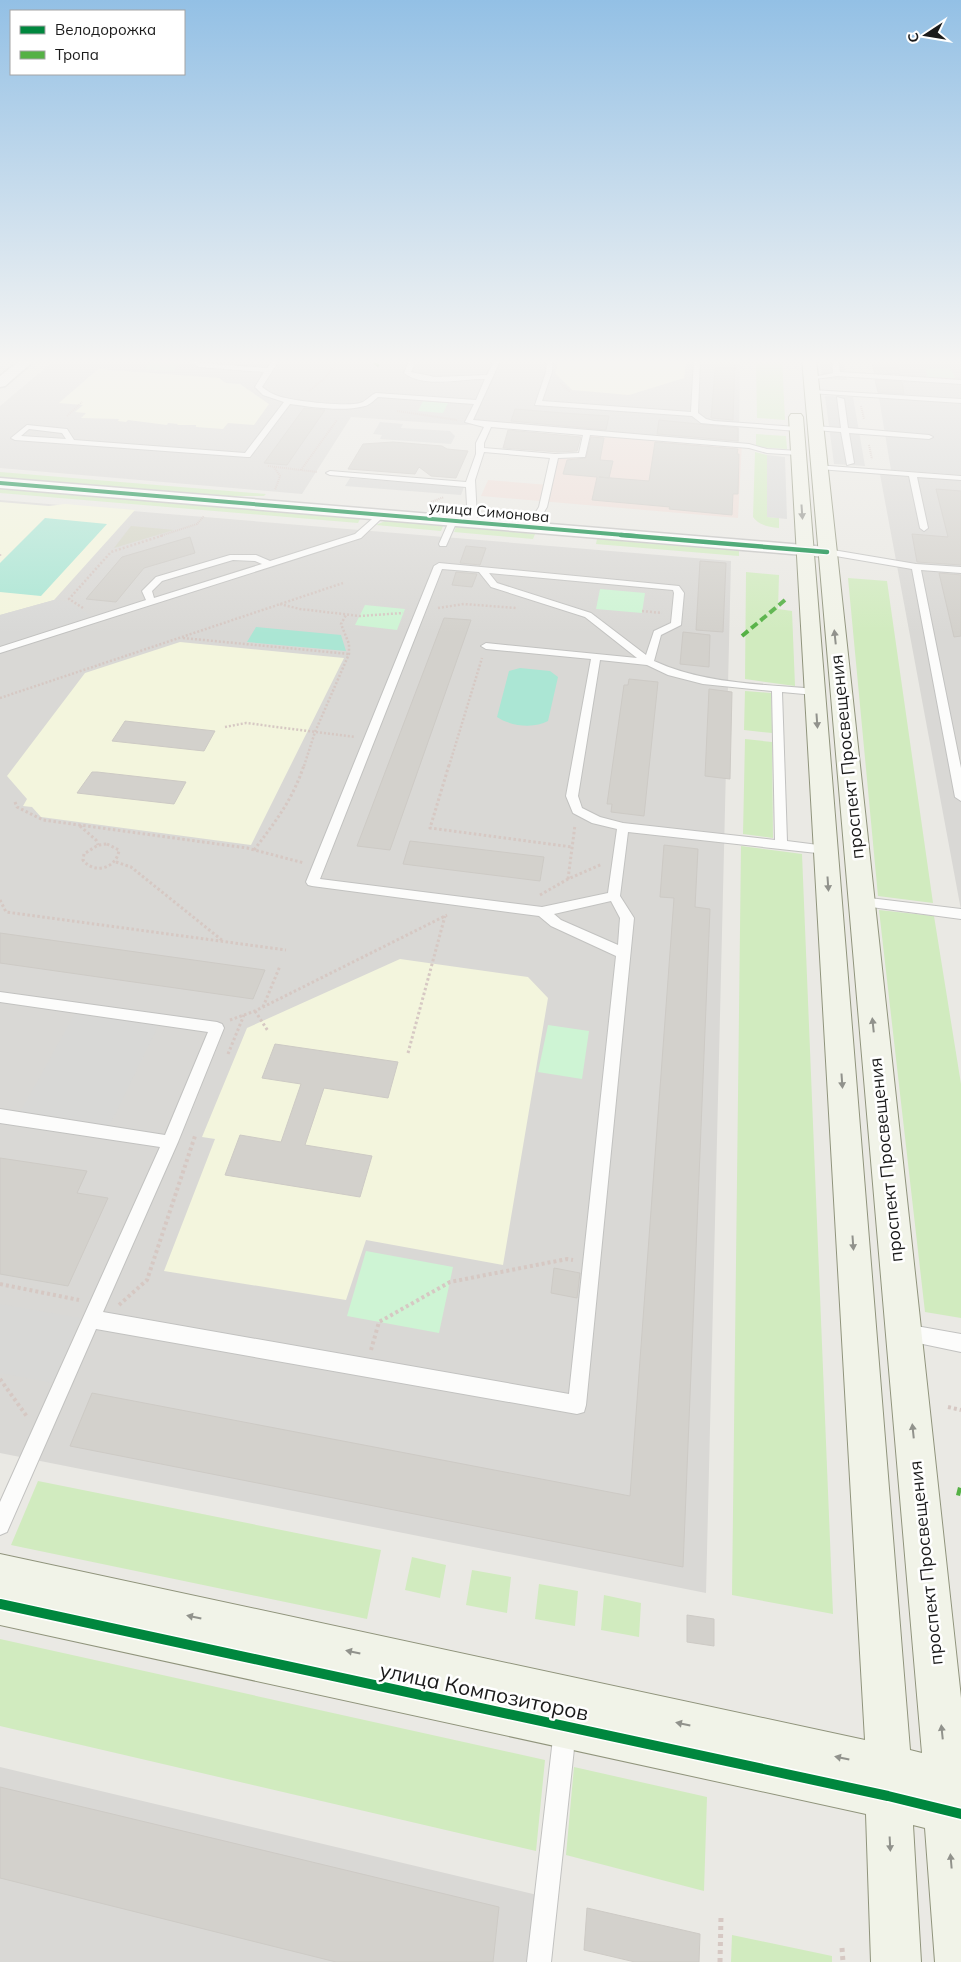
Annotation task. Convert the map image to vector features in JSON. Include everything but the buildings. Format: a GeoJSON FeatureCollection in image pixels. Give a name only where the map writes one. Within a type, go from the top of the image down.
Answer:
{"type":"FeatureCollection","features":[{"type":"Feature","properties":{"kind":"main road","name":"проспект Просвещения"},"geometry":{"type":"LineString","coordinates":[[817,451],[819,467],[815,692],[888,1782],[896,1962]]}},
{"type":"Feature","properties":{"kind":"main road","name":"проспект Просвещения"},"geometry":{"type":"LineString","coordinates":[[798,453],[816,552],[861,902],[903,1333],[954,1797],[960,1962]]}},
{"type":"Feature","properties":{"kind":"main road","name":"улица Композиторов"},"geometry":{"type":"LineString","coordinates":[[0,1575],[954,1797]]}},
{"type":"Feature","properties":{"kind":"main road","name":"улица Композиторов"},"geometry":{"type":"LineString","coordinates":[[0,1604],[565,1726],[888,1782]]}},
{"type":"Feature","properties":{"kind":"street","name":"улица Симонова"},"geometry":{"type":"LineString","coordinates":[[0,483],[816,552]]}},
{"type":"Feature","properties":{"kind":"lane"},"geometry":{"type":"LineString","coordinates":[[187,451],[247,455],[250,451]]}},
{"type":"Feature","properties":{"kind":"lane"},"geometry":{"type":"LineString","coordinates":[[472,523],[474,509],[470,485],[482,451]]}},
{"type":"Feature","properties":{"kind":"lane"},"geometry":{"type":"LineString","coordinates":[[489,451],[555,456],[582,455],[583,451]]}},
{"type":"Feature","properties":{"kind":"lane"},"geometry":{"type":"LineString","coordinates":[[765,451],[798,453]]}},
{"type":"Feature","properties":{"kind":"lane"},"geometry":{"type":"LineString","coordinates":[[848,451],[850,463]]}},
{"type":"Feature","properties":{"kind":"lane"},"geometry":{"type":"LineString","coordinates":[[530,528],[542,508],[550,481],[549,473],[555,456]]}},
{"type":"Feature","properties":{"kind":"lane"},"geometry":{"type":"LineString","coordinates":[[819,467],[961,478]]}},
{"type":"Feature","properties":{"kind":"lane"},"geometry":{"type":"LineString","coordinates":[[330,473],[470,485]]}},
{"type":"Feature","properties":{"kind":"lane"},"geometry":{"type":"LineString","coordinates":[[912,474],[924,528]]}},
{"type":"Feature","properties":{"kind":"lane"},"geometry":{"type":"LineString","coordinates":[[0,650],[358,536],[380,515]]}},
{"type":"Feature","properties":{"kind":"lane"},"geometry":{"type":"LineString","coordinates":[[444,544],[453,521]]}},
{"type":"Feature","properties":{"kind":"lane"},"geometry":{"type":"LineString","coordinates":[[816,552],[916,567],[961,570]]}},
{"type":"Feature","properties":{"kind":"lane"},"geometry":{"type":"LineString","coordinates":[[151,602],[147,591],[159,578],[233,556],[256,558],[270,564]]}},
{"type":"Feature","properties":{"kind":"lane"},"geometry":{"type":"LineString","coordinates":[[614,896],[542,912],[312,882],[422,612],[439,561],[482,570],[676,588],[679,593],[676,625],[657,633],[649,662]]}},
{"type":"Feature","properties":{"kind":"lane"},"geometry":{"type":"LineString","coordinates":[[916,567],[961,797]]}},
{"type":"Feature","properties":{"kind":"lane"},"geometry":{"type":"LineString","coordinates":[[482,570],[494,585],[588,615],[649,662],[672,673],[703,681],[815,692]]}},
{"type":"Feature","properties":{"kind":"lane"},"geometry":{"type":"LineString","coordinates":[[486,646],[649,662]]}},
{"type":"Feature","properties":{"kind":"lane"},"geometry":{"type":"LineString","coordinates":[[596,657],[572,796],[577,810],[596,820],[624,827],[826,850]]}},
{"type":"Feature","properties":{"kind":"lane"},"geometry":{"type":"LineString","coordinates":[[777,688],[780,845]]}},
{"type":"Feature","properties":{"kind":"lane"},"geometry":{"type":"LineString","coordinates":[[91,1319],[577,1405],[627,918],[614,896],[624,827]]}},
{"type":"Feature","properties":{"kind":"lane"},"geometry":{"type":"LineString","coordinates":[[861,902],[961,914]]}},
{"type":"Feature","properties":{"kind":"lane"},"geometry":{"type":"LineString","coordinates":[[542,912],[556,923],[623,953]]}},
{"type":"Feature","properties":{"kind":"lane"},"geometry":{"type":"LineString","coordinates":[[0,997],[217,1028],[170,1142],[0,1525]]}},
{"type":"Feature","properties":{"kind":"lane"},"geometry":{"type":"LineString","coordinates":[[0,1116],[170,1142]]}},
{"type":"Feature","properties":{"kind":"lane"},"geometry":{"type":"LineString","coordinates":[[903,1333],[961,1343]]}},
{"type":"Feature","properties":{"kind":"lane"},"geometry":{"type":"LineString","coordinates":[[539,1962],[565,1726]]}},
{"type":"Feature","properties":{"kind":"path"},"geometry":{"type":"LineString","coordinates":[[301,470],[315,451]]}},
{"type":"Feature","properties":{"kind":"path"},"geometry":{"type":"LineString","coordinates":[[870,451],[875,472]]}},
{"type":"Feature","properties":{"kind":"path"},"geometry":{"type":"LineString","coordinates":[[268,466],[330,473]]}},
{"type":"Feature","properties":{"kind":"path"},"geometry":{"type":"LineString","coordinates":[[273,466],[280,476],[274,493]]}},
{"type":"Feature","properties":{"kind":"path"},"geometry":{"type":"LineString","coordinates":[[69,599],[111,552],[197,524],[206,513]]}},
{"type":"Feature","properties":{"kind":"path"},"geometry":{"type":"LineString","coordinates":[[0,698],[343,583]]}},
{"type":"Feature","properties":{"kind":"path"},"geometry":{"type":"LineString","coordinates":[[280,604],[300,609],[360,616],[422,612],[464,604],[521,609]]}},
{"type":"Feature","properties":{"kind":"path"},"geometry":{"type":"LineString","coordinates":[[254,850],[280,815],[296,789],[315,732],[349,654],[348,644],[341,624],[346,615]]}},
{"type":"Feature","properties":{"kind":"path"},"geometry":{"type":"LineString","coordinates":[[180,637],[349,654]]}},
{"type":"Feature","properties":{"kind":"path"},"geometry":{"type":"LineString","coordinates":[[486,646],[430,828],[572,847]]}},
{"type":"Feature","properties":{"kind":"path"},"geometry":{"type":"LineString","coordinates":[[225,727],[246,723],[370,739]]}},
{"type":"Feature","properties":{"kind":"path"},"geometry":{"type":"LineString","coordinates":[[15,802],[17,807],[43,820],[254,850],[319,866]]}},
{"type":"Feature","properties":{"kind":"path"},"geometry":{"type":"LineString","coordinates":[[568,879],[577,810]]}},
{"type":"Feature","properties":{"kind":"path"},"geometry":{"type":"LineString","coordinates":[[78,825],[96,840],[98,845]]}},
{"type":"Feature","properties":{"kind":"path"},"geometry":{"type":"LineString","coordinates":[[98,845],[114,846],[119,850],[120,856],[116,862],[100,869],[92,869],[85,865],[83,860],[84,854],[98,845]]}},
{"type":"Feature","properties":{"kind":"path"},"geometry":{"type":"LineString","coordinates":[[516,909],[568,879],[620,857]]}},
{"type":"Feature","properties":{"kind":"path"},"geometry":{"type":"LineString","coordinates":[[116,862],[131,867],[225,942]]}},
{"type":"Feature","properties":{"kind":"path"},"geometry":{"type":"LineString","coordinates":[[0,900],[6,912],[286,950]]}},
{"type":"Feature","properties":{"kind":"path"},"geometry":{"type":"LineString","coordinates":[[217,1028],[263,1008],[471,903]]}},
{"type":"Feature","properties":{"kind":"path"},"geometry":{"type":"LineString","coordinates":[[408,1053],[445,916]]}},
{"type":"Feature","properties":{"kind":"path"},"geometry":{"type":"LineString","coordinates":[[263,1008],[280,966]]}},
{"type":"Feature","properties":{"kind":"path"},"geometry":{"type":"LineString","coordinates":[[255,1011],[268,1031]]}},
{"type":"Feature","properties":{"kind":"path"},"geometry":{"type":"LineString","coordinates":[[225,1060],[244,1015]]}},
{"type":"Feature","properties":{"kind":"path"},"geometry":{"type":"LineString","coordinates":[[0,1284],[117,1307],[147,1280],[196,1133]]}},
{"type":"Feature","properties":{"kind":"path"},"geometry":{"type":"LineString","coordinates":[[366,1367],[379,1322],[450,1282],[566,1259],[592,1263]]}},
{"type":"Feature","properties":{"kind":"path"},"geometry":{"type":"LineString","coordinates":[[0,1379],[40,1434]]}},
{"type":"Feature","properties":{"kind":"path"},"geometry":{"type":"LineString","coordinates":[[948,1407],[961,1410]]}},
{"type":"Feature","properties":{"kind":"path"},"geometry":{"type":"LineString","coordinates":[[720,1962],[721,1917]]}},
{"type":"Feature","properties":{"kind":"path"},"geometry":{"type":"LineString","coordinates":[[842,1948],[843,1962]]}},
{"type":"Feature","properties":{"kind":"shaded area"},"geometry":{"type":"Polygon","coordinates":[[[0,451],[330,451],[302,494],[0,468],[0,451]]]}},
{"type":"Feature","properties":{"kind":"shaded area"},"geometry":{"type":"Polygon","coordinates":[[[581,451],[742,451],[738,518],[481,496],[488,480],[549,485],[558,454],[579,456],[581,451]]]}},
{"type":"Feature","properties":{"kind":"shaded area"},"geometry":{"type":"Polygon","coordinates":[[[832,451],[862,451],[865,466],[834,464],[832,451]]]}},
{"type":"Feature","properties":{"kind":"shaded area"},"geometry":{"type":"Polygon","coordinates":[[[888,451],[961,451],[961,475],[891,470],[888,451]]]}},
{"type":"Feature","properties":{"kind":"shaded area"},"geometry":{"type":"Polygon","coordinates":[[[767,455],[785,457],[787,519],[767,517],[767,455]]]}},
{"type":"Feature","properties":{"kind":"shaded area"},"geometry":{"type":"Polygon","coordinates":[[[879,469],[961,475],[961,910],[879,469]]]}},
{"type":"Feature","properties":{"kind":"shaded area"},"geometry":{"type":"Polygon","coordinates":[[[350,478],[464,487],[461,495],[345,486],[350,478]]]}},
{"type":"Feature","properties":{"kind":"shaded area"},"geometry":{"type":"Polygon","coordinates":[[[0,500],[731,561],[706,1593],[0,1453],[0,500]]]}},
{"type":"Feature","properties":{"kind":"shaded area"},"geometry":{"type":"Polygon","coordinates":[[[0,502],[49,506],[65,504],[135,510],[54,600],[0,615],[0,502]]]}},
{"type":"Feature","properties":{"kind":"shaded area"},"geometry":{"type":"Polygon","coordinates":[[[131,526],[174,530],[114,548],[131,526]]]}},
{"type":"Feature","properties":{"kind":"shaded area"},"geometry":{"type":"Polygon","coordinates":[[[54,600],[68,601],[91,616],[0,646],[0,615],[54,600]]]}},
{"type":"Feature","properties":{"kind":"shaded area"},"geometry":{"type":"Polygon","coordinates":[[[180,642],[344,658],[251,845],[41,817],[32,807],[23,806],[27,799],[7,776],[85,673],[180,642]]]}},
{"type":"Feature","properties":{"kind":"shaded area"},"geometry":{"type":"Polygon","coordinates":[[[400,959],[528,977],[548,998],[503,1265],[366,1240],[346,1300],[164,1271],[215,1139],[202,1137],[247,1028],[400,959]]]}},
{"type":"Feature","properties":{"kind":"shaded area"},"geometry":{"type":"Polygon","coordinates":[[[78,1008],[161,1020],[106,1133],[17,1118],[78,1008]]]}},
{"type":"Feature","properties":{"kind":"shaded area"},"geometry":{"type":"Polygon","coordinates":[[[0,1304],[81,1318],[53,1383],[0,1373],[0,1304]]]}},
{"type":"Feature","properties":{"kind":"shaded area"},"geometry":{"type":"Polygon","coordinates":[[[0,1767],[554,1899],[548,1962],[0,1962],[0,1767]]]}},
{"type":"Feature","properties":{"kind":"green space"},"geometry":{"type":"Polygon","coordinates":[[[755,452],[767,455],[767,517],[779,518],[779,528],[764,525],[753,517],[755,452]]]}},
{"type":"Feature","properties":{"kind":"green space"},"geometry":{"type":"Polygon","coordinates":[[[0,472],[266,494],[264,496],[228,496],[0,477],[0,472]]]}},
{"type":"Feature","properties":{"kind":"green space"},"geometry":{"type":"Polygon","coordinates":[[[0,489],[360,519],[358,523],[0,493],[0,489]]]}},
{"type":"Feature","properties":{"kind":"green space"},"geometry":{"type":"Polygon","coordinates":[[[45,518],[107,524],[41,596],[0,592],[0,563],[45,518]]]}},
{"type":"Feature","properties":{"kind":"green space"},"geometry":{"type":"Polygon","coordinates":[[[385,521],[443,526],[441,531],[376,525],[385,521]]]}},
{"type":"Feature","properties":{"kind":"green space"},"geometry":{"type":"Polygon","coordinates":[[[456,527],[535,534],[533,539],[454,532],[456,527]]]}},
{"type":"Feature","properties":{"kind":"green space"},"geometry":{"type":"Polygon","coordinates":[[[597,539],[739,551],[739,556],[596,544],[597,539]]]}},
{"type":"Feature","properties":{"kind":"green space"},"geometry":{"type":"Polygon","coordinates":[[[746,572],[779,575],[778,609],[792,611],[795,686],[745,679],[746,572]]]}},
{"type":"Feature","properties":{"kind":"green space"},"geometry":{"type":"Polygon","coordinates":[[[848,578],[887,581],[933,903],[878,896],[848,578]]]}},
{"type":"Feature","properties":{"kind":"green space"},"geometry":{"type":"Polygon","coordinates":[[[600,589],[645,593],[642,613],[596,609],[600,589]]]}},
{"type":"Feature","properties":{"kind":"green space"},"geometry":{"type":"Polygon","coordinates":[[[365,605],[405,609],[397,630],[355,625],[365,605]]]}},
{"type":"Feature","properties":{"kind":"green space"},"geometry":{"type":"Polygon","coordinates":[[[256,627],[341,635],[346,651],[247,642],[256,627]]]}},
{"type":"Feature","properties":{"kind":"green space"},"geometry":{"type":"Polygon","coordinates":[[[520,668],[550,671],[558,677],[548,721],[529,726],[508,723],[497,717],[509,671],[520,668]]]}},
{"type":"Feature","properties":{"kind":"green space"},"geometry":{"type":"Polygon","coordinates":[[[745,691],[771,693],[772,733],[744,730],[745,691]]]}},
{"type":"Feature","properties":{"kind":"green space"},"geometry":{"type":"Polygon","coordinates":[[[745,739],[772,742],[773,838],[743,834],[745,739]]]}},
{"type":"Feature","properties":{"kind":"green space"},"geometry":{"type":"Polygon","coordinates":[[[741,846],[802,854],[833,1614],[732,1595],[741,846]]]}},
{"type":"Feature","properties":{"kind":"green space"},"geometry":{"type":"Polygon","coordinates":[[[879,910],[934,916],[961,1084],[961,1318],[925,1312],[879,910]]]}},
{"type":"Feature","properties":{"kind":"green space"},"geometry":{"type":"Polygon","coordinates":[[[548,1025],[589,1031],[582,1079],[538,1072],[548,1025]]]}},
{"type":"Feature","properties":{"kind":"green space"},"geometry":{"type":"Polygon","coordinates":[[[366,1251],[453,1267],[439,1333],[347,1316],[366,1251]]]}},
{"type":"Feature","properties":{"kind":"green space"},"geometry":{"type":"Polygon","coordinates":[[[38,1481],[381,1550],[367,1619],[11,1545],[38,1481]]]}},
{"type":"Feature","properties":{"kind":"green space"},"geometry":{"type":"Polygon","coordinates":[[[412,1557],[446,1565],[440,1598],[405,1590],[412,1557]]]}},
{"type":"Feature","properties":{"kind":"green space"},"geometry":{"type":"Polygon","coordinates":[[[472,1570],[511,1577],[507,1613],[466,1605],[472,1570]]]}},
{"type":"Feature","properties":{"kind":"green space"},"geometry":{"type":"Polygon","coordinates":[[[539,1584],[578,1591],[575,1626],[535,1619],[539,1584]]]}},
{"type":"Feature","properties":{"kind":"green space"},"geometry":{"type":"Polygon","coordinates":[[[604,1595],[641,1603],[639,1637],[601,1630],[604,1595]]]}},
{"type":"Feature","properties":{"kind":"green space"},"geometry":{"type":"Polygon","coordinates":[[[0,1639],[545,1760],[536,1851],[0,1726],[0,1639]]]}},
{"type":"Feature","properties":{"kind":"green space"},"geometry":{"type":"Polygon","coordinates":[[[574,1767],[707,1797],[704,1891],[566,1855],[574,1767]]]}},
{"type":"Feature","properties":{"kind":"green space"},"geometry":{"type":"Polygon","coordinates":[[[732,1935],[832,1956],[832,1962],[731,1962],[732,1935]]]}},
{"type":"Feature","properties":{"kind":"marked path"},"geometry":{"type":"LineString","coordinates":[[742,636],[785,600]]}},
{"type":"Feature","properties":{"kind":"marked path"},"geometry":{"type":"LineString","coordinates":[[957,1491],[961,1492]]}},
{"type":"Feature","properties":{"kind":"cycle path"},"geometry":{"type":"LineString","coordinates":[[0,483],[827,552]]}},
{"type":"Feature","properties":{"kind":"cycle path"},"geometry":{"type":"LineString","coordinates":[[0,1604],[888,1796],[961,1814]]}}]}
